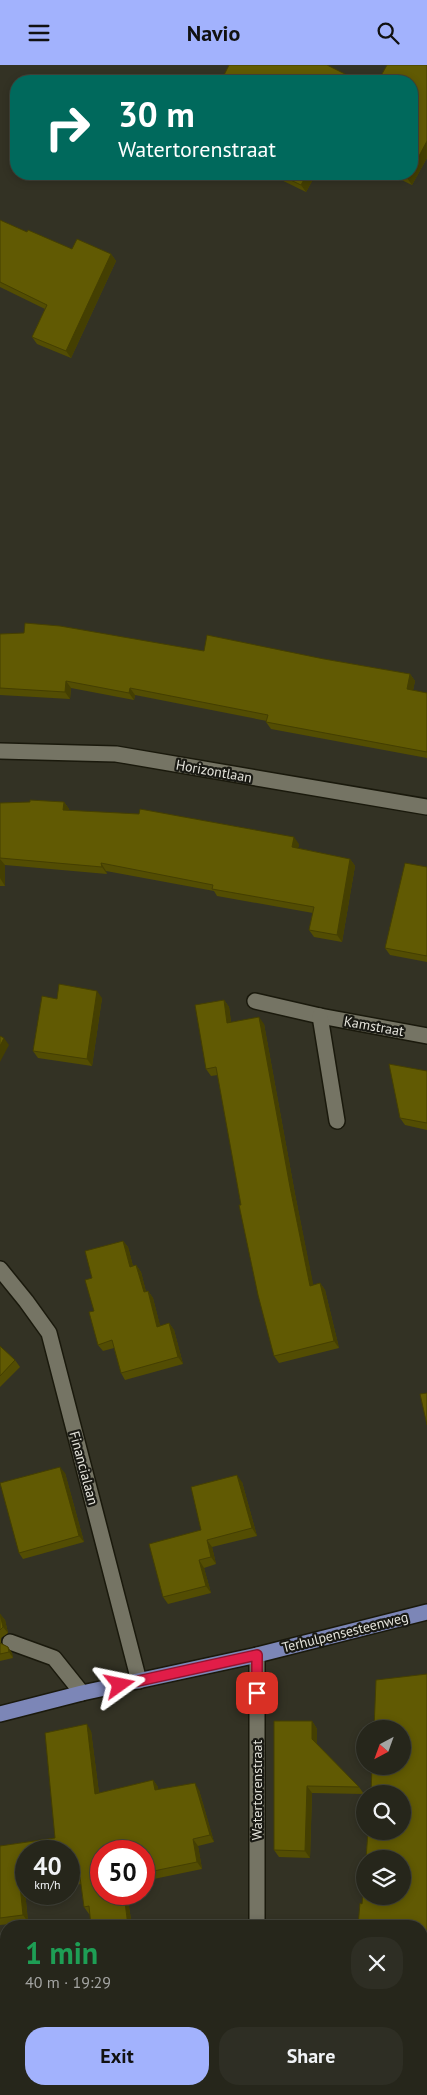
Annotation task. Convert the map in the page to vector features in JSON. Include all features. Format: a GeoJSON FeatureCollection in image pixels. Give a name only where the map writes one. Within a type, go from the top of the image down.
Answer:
{"type":"FeatureCollection","features":[{"type":"Feature","properties":{"kind":"main road","name":"Terhulpensesteenweg"},"geometry":{"type":"LineString","coordinates":[[0,1714],[82,1693],[257,1655],[427,1612]]}},
{"type":"Feature","properties":{"kind":"street","name":"Horizontlaan"},"geometry":{"type":"LineString","coordinates":[[0,751],[116,754],[427,807]]}},
{"type":"Feature","properties":{"kind":"street","name":"Kamstraat"},"geometry":{"type":"LineString","coordinates":[[255,1001],[320,1016],[427,1036]]}},
{"type":"Feature","properties":{"kind":"street","name":"Kamstraat"},"geometry":{"type":"LineString","coordinates":[[320,1016],[337,1121]]}},
{"type":"Feature","properties":{"kind":"street","name":"Financialaan"},"geometry":{"type":"LineString","coordinates":[[0,1269],[49,1333],[139,1681]]}},
{"type":"Feature","properties":{"kind":"street"},"geometry":{"type":"LineString","coordinates":[[10,1642],[54,1658],[82,1693]]}},
{"type":"Feature","properties":{"kind":"street","name":"Watertorenstraat"},"geometry":{"type":"LineString","coordinates":[[257,1655],[257,1920]]}},
{"type":"Feature","properties":{"kind":"building"},"geometry":{"type":"Polygon","coordinates":[[[229,65],[327,65],[347,75],[224,75],[229,65]]]}},
{"type":"Feature","properties":{"kind":"building"},"geometry":{"type":"Polygon","coordinates":[[[387,65],[427,65],[427,141],[418,158],[418,75],[381,75],[387,65]]]}},
{"type":"Feature","properties":{"kind":"building"},"geometry":{"type":"Polygon","coordinates":[[[291,180],[304,180],[301,185],[291,180]]]}},
{"type":"Feature","properties":{"kind":"building"},"geometry":{"type":"Polygon","coordinates":[[[0,220],[72,249],[77,239],[111,254],[66,351],[32,337],[47,305],[0,282],[0,220]]]}},
{"type":"Feature","properties":{"kind":"building"},"geometry":{"type":"Polygon","coordinates":[[[25,623],[60,626],[204,651],[207,635],[410,674],[407,689],[427,693],[427,752],[266,722],[268,715],[130,688],[129,693],[66,681],[65,692],[0,688],[0,634],[24,633],[25,623]]]}},
{"type":"Feature","properties":{"kind":"building"},"geometry":{"type":"Polygon","coordinates":[[[30,800],[64,802],[63,810],[139,814],[140,809],[294,837],[292,847],[350,859],[337,935],[309,930],[314,907],[212,889],[213,885],[101,863],[102,867],[0,858],[0,803],[30,802],[30,800]]]}},
{"type":"Feature","properties":{"kind":"building"},"geometry":{"type":"Polygon","coordinates":[[[405,863],[427,867],[427,956],[385,948],[405,863]]]}},
{"type":"Feature","properties":{"kind":"building"},"geometry":{"type":"Polygon","coordinates":[[[59,984],[97,991],[87,1059],[33,1051],[42,996],[57,999],[59,984]]]}},
{"type":"Feature","properties":{"kind":"building"},"geometry":{"type":"Polygon","coordinates":[[[224,1000],[227,1023],[259,1017],[310,1286],[320,1283],[334,1341],[274,1356],[258,1295],[239,1205],[241,1205],[216,1067],[206,1069],[195,1005],[224,1000]]]}},
{"type":"Feature","properties":{"kind":"building"},"geometry":{"type":"Polygon","coordinates":[[[0,1036],[4,1038],[0,1046],[0,1036]]]}},
{"type":"Feature","properties":{"kind":"building"},"geometry":{"type":"Polygon","coordinates":[[[389,1064],[427,1071],[427,1123],[400,1118],[389,1064]]]}},
{"type":"Feature","properties":{"kind":"building"},"geometry":{"type":"Polygon","coordinates":[[[123,1241],[130,1267],[136,1265],[144,1292],[148,1291],[157,1327],[169,1323],[178,1357],[121,1373],[112,1340],[98,1345],[89,1312],[94,1311],[85,1280],[92,1278],[85,1251],[123,1241]]]}},
{"type":"Feature","properties":{"kind":"building"},"geometry":{"type":"Polygon","coordinates":[[[0,1346],[15,1360],[0,1376],[0,1346]]]}},
{"type":"Feature","properties":{"kind":"building"},"geometry":{"type":"Polygon","coordinates":[[[427,1393],[427,1425],[420,1394],[427,1393]]]}},
{"type":"Feature","properties":{"kind":"building"},"geometry":{"type":"Polygon","coordinates":[[[60,1467],[79,1536],[19,1553],[0,1483],[60,1467]]]}},
{"type":"Feature","properties":{"kind":"building"},"geometry":{"type":"Polygon","coordinates":[[[237,1475],[252,1528],[207,1540],[211,1557],[199,1560],[206,1586],[163,1597],[149,1544],[201,1530],[191,1487],[237,1475]]]}},
{"type":"Feature","properties":{"kind":"building"},"geometry":{"type":"Polygon","coordinates":[[[0,1614],[3,1627],[0,1630],[0,1614]]]}},
{"type":"Feature","properties":{"kind":"building"},"geometry":{"type":"Polygon","coordinates":[[[0,1643],[8,1647],[9,1652],[0,1654],[0,1643]]]}},
{"type":"Feature","properties":{"kind":"building"},"geometry":{"type":"Polygon","coordinates":[[[427,1674],[427,1920],[359,1920],[360,1905],[411,1905],[411,1850],[367,1850],[367,1840],[411,1840],[411,1785],[371,1785],[372,1775],[411,1775],[411,1720],[374,1720],[376,1680],[427,1674]]]}},
{"type":"Feature","properties":{"kind":"building"},"geometry":{"type":"Polygon","coordinates":[[[274,1721],[312,1721],[312,1739],[357,1785],[356,1787],[307,1786],[305,1851],[274,1850],[274,1721]]]}},
{"type":"Feature","properties":{"kind":"building"},"geometry":{"type":"Polygon","coordinates":[[[87,1724],[95,1794],[153,1780],[155,1790],[195,1783],[210,1835],[193,1839],[197,1862],[155,1871],[155,1840],[90,1840],[90,1905],[125,1905],[127,1920],[90,1920],[89,1906],[84,1907],[80,1877],[80,1840],[41,1840],[55,1838],[45,1733],[87,1724]]]}},
{"type":"Feature","properties":{"kind":"building"},"geometry":{"type":"Polygon","coordinates":[[[15,1844],[15,1905],[22,1905],[23,1915],[0,1918],[0,1846],[15,1844]]]}},
{"type":"Feature","properties":{"kind":"route"},"geometry":{"type":"LineString","coordinates":[[120,1685],[257,1655],[257,1693]]}}]}
